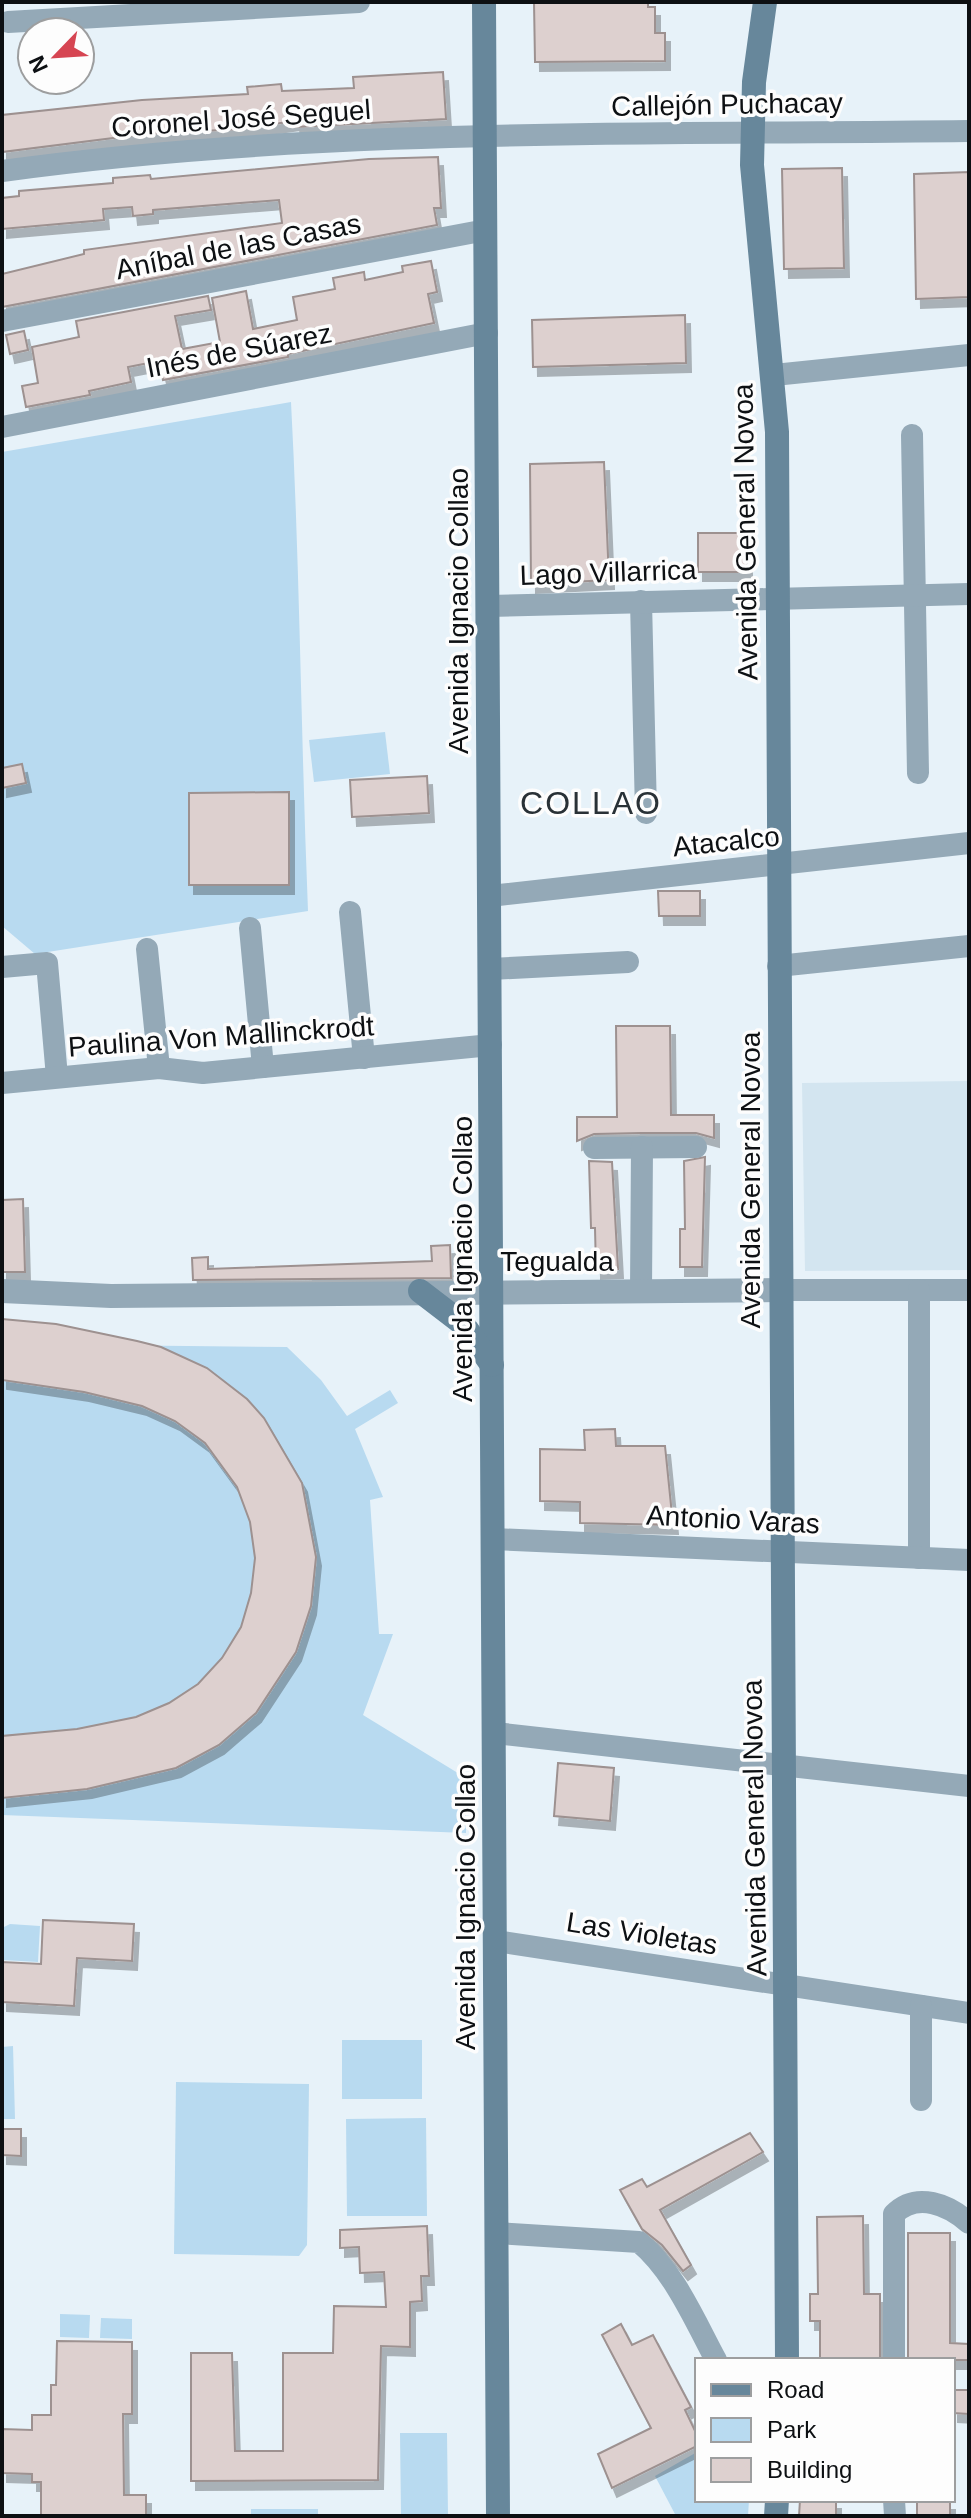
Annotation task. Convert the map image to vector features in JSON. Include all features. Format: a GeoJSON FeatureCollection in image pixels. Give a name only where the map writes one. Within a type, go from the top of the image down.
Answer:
{"type":"FeatureCollection","features":[{"type":"Feature","properties":{"kind":"main road","name":"Avenida Ignacio Collao"},"geometry":{"type":"LineString","coordinates":[[484,2],[498,2516]]}},
{"type":"Feature","properties":{"kind":"main road","name":"Avenida General Novoa"},"geometry":{"type":"LineString","coordinates":[[765,2],[754,82],[752,134],[755,207],[774,375],[787,2358]]}},
{"type":"Feature","properties":{"kind":"main road"},"geometry":{"type":"LineString","coordinates":[[420,1291],[463,1324],[493,1367]]}},
{"type":"Feature","properties":{"kind":"street"},"geometry":{"type":"LineString","coordinates":[[8,22],[101,9],[359,2]]}},
{"type":"Feature","properties":{"kind":"street","name":"Callejón Puchacay"},"geometry":{"type":"LineString","coordinates":[[485,135],[969,131]]}},
{"type":"Feature","properties":{"kind":"street","name":"Coronel José Seguel"},"geometry":{"type":"LineString","coordinates":[[2,171],[202,148],[485,135]]}},
{"type":"Feature","properties":{"kind":"street","name":"Aníbal de las Casas"},"geometry":{"type":"LineString","coordinates":[[2,321],[486,230]]}},
{"type":"Feature","properties":{"kind":"street","name":"Inés de Súarez"},"geometry":{"type":"LineString","coordinates":[[2,427],[487,333]]}},
{"type":"Feature","properties":{"kind":"street"},"geometry":{"type":"LineString","coordinates":[[774,375],[969,355]]}},
{"type":"Feature","properties":{"kind":"street"},"geometry":{"type":"LineString","coordinates":[[912,435],[918,773]]}},
{"type":"Feature","properties":{"kind":"street","name":"Lago Villarrica"},"geometry":{"type":"LineString","coordinates":[[489,606],[969,594]]}},
{"type":"Feature","properties":{"kind":"street"},"geometry":{"type":"LineString","coordinates":[[641,601],[646,813]]}},
{"type":"Feature","properties":{"kind":"street","name":"Atacalco"},"geometry":{"type":"LineString","coordinates":[[490,896],[969,843]]}},
{"type":"Feature","properties":{"kind":"street"},"geometry":{"type":"LineString","coordinates":[[350,912],[364,1058]]}},
{"type":"Feature","properties":{"kind":"street"},"geometry":{"type":"LineString","coordinates":[[250,928],[263,1067]]}},
{"type":"Feature","properties":{"kind":"street"},"geometry":{"type":"LineString","coordinates":[[778,966],[969,946]]}},
{"type":"Feature","properties":{"kind":"street"},"geometry":{"type":"LineString","coordinates":[[147,949],[159,1068]]}},
{"type":"Feature","properties":{"kind":"street"},"geometry":{"type":"LineString","coordinates":[[491,969],[628,962]]}},
{"type":"Feature","properties":{"kind":"street"},"geometry":{"type":"LineString","coordinates":[[2,967],[47,963],[57,1077]]}},
{"type":"Feature","properties":{"kind":"street","name":"Paulina Von Mallinckrodt"},"geometry":{"type":"LineString","coordinates":[[2,1083],[159,1068],[203,1073],[491,1045]]}},
{"type":"Feature","properties":{"kind":"street"},"geometry":{"type":"LineString","coordinates":[[641,1291],[642,1147]]}},
{"type":"Feature","properties":{"kind":"street"},"geometry":{"type":"LineString","coordinates":[[594,1148],[696,1147]]}},
{"type":"Feature","properties":{"kind":"street"},"geometry":{"type":"LineString","coordinates":[[919,1290],[919,1558]]}},
{"type":"Feature","properties":{"kind":"street","name":"Tegualda"},"geometry":{"type":"LineString","coordinates":[[2,1291],[78,1296],[420,1291],[969,1290]]}},
{"type":"Feature","properties":{"kind":"street","name":"Antonio Varas"},"geometry":{"type":"LineString","coordinates":[[494,1539],[969,1560]]}},
{"type":"Feature","properties":{"kind":"street"},"geometry":{"type":"LineString","coordinates":[[495,1733],[969,1786]]}},
{"type":"Feature","properties":{"kind":"street","name":"Las Violetas"},"geometry":{"type":"LineString","coordinates":[[496,1941],[969,2013]]}},
{"type":"Feature","properties":{"kind":"street"},"geometry":{"type":"LineString","coordinates":[[921,2006],[921,2100]]}},
{"type":"Feature","properties":{"kind":"street"},"geometry":{"type":"LineString","coordinates":[[894,2358],[894,2214],[910,2203],[929,2202],[944,2206],[969,2223]]}},
{"type":"Feature","properties":{"kind":"street"},"geometry":{"type":"LineString","coordinates":[[497,2233],[639,2242],[650,2251],[686,2305],[715,2358]]}},
{"type":"Feature","properties":{"kind":"shaded area"},"geometry":{"type":"Polygon","coordinates":[[[969,1081],[969,1270],[805,1271],[802,1083],[969,1081]]]}},
{"type":"Feature","properties":{"kind":"green space"},"geometry":{"type":"Polygon","coordinates":[[[291,402],[308,911],[35,954],[2,926],[2,452],[291,402]]]}},
{"type":"Feature","properties":{"kind":"green space"},"geometry":{"type":"Polygon","coordinates":[[[385,732],[390,774],[314,782],[309,740],[385,732]]]}},
{"type":"Feature","properties":{"kind":"green space"},"geometry":{"type":"Polygon","coordinates":[[[2,1344],[287,1347],[321,1380],[347,1416],[390,1390],[398,1403],[355,1429],[383,1497],[370,1500],[379,1634],[393,1634],[363,1715],[466,1778],[466,1833],[2,1815],[2,1344]]]}},
{"type":"Feature","properties":{"kind":"green space"},"geometry":{"type":"Polygon","coordinates":[[[10,1924],[40,1926],[38,1962],[2,1960],[2,1928],[10,1924]]]}},
{"type":"Feature","properties":{"kind":"green space"},"geometry":{"type":"Polygon","coordinates":[[[342,2040],[422,2040],[422,2099],[342,2099],[342,2040]]]}},
{"type":"Feature","properties":{"kind":"green space"},"geometry":{"type":"Polygon","coordinates":[[[13,2046],[15,2119],[2,2119],[2,2047],[13,2046]]]}},
{"type":"Feature","properties":{"kind":"green space"},"geometry":{"type":"Polygon","coordinates":[[[176,2082],[309,2084],[307,2245],[299,2256],[174,2254],[176,2082]]]}},
{"type":"Feature","properties":{"kind":"green space"},"geometry":{"type":"Polygon","coordinates":[[[426,2118],[427,2216],[347,2216],[346,2119],[426,2118]]]}},
{"type":"Feature","properties":{"kind":"green space"},"geometry":{"type":"Polygon","coordinates":[[[60,2314],[90,2315],[89,2338],[60,2337],[60,2314]]]}},
{"type":"Feature","properties":{"kind":"green space"},"geometry":{"type":"Polygon","coordinates":[[[101,2318],[132,2319],[132,2339],[100,2338],[101,2318]]]}},
{"type":"Feature","properties":{"kind":"green space"},"geometry":{"type":"Polygon","coordinates":[[[400,2433],[447,2433],[448,2516],[356,2516],[401,2514],[400,2433]]]}},
{"type":"Feature","properties":{"kind":"green space"},"geometry":{"type":"Polygon","coordinates":[[[695,2453],[695,2502],[749,2502],[748,2516],[676,2516],[655,2476],[695,2453]]]}},
{"type":"Feature","properties":{"kind":"green space"},"geometry":{"type":"Polygon","coordinates":[[[251,2509],[318,2509],[318,2516],[251,2516],[251,2509]]]}},
{"type":"Feature","properties":{"kind":"building"},"geometry":{"type":"Polygon","coordinates":[[[534,2],[648,2],[648,7],[655,7],[655,33],[665,33],[665,61],[535,62],[534,2]]]}},
{"type":"Feature","properties":{"kind":"building"},"geometry":{"type":"Polygon","coordinates":[[[443,72],[446,119],[296,127],[295,121],[240,129],[145,134],[2,152],[2,115],[142,100],[248,94],[247,87],[281,84],[282,91],[354,88],[353,77],[443,72]]]}},
{"type":"Feature","properties":{"kind":"building"},"geometry":{"type":"Polygon","coordinates":[[[438,157],[441,208],[434,208],[437,225],[2,307],[2,274],[84,254],[84,250],[282,223],[279,200],[153,210],[153,214],[133,216],[132,207],[103,209],[104,220],[2,229],[2,198],[19,196],[19,191],[113,183],[113,178],[150,175],[151,179],[369,159],[438,157]]]}},
{"type":"Feature","properties":{"kind":"building"},"geometry":{"type":"Polygon","coordinates":[[[842,168],[844,268],[784,269],[782,169],[842,168]]]}},
{"type":"Feature","properties":{"kind":"building"},"geometry":{"type":"Polygon","coordinates":[[[969,172],[969,297],[916,299],[914,174],[969,172]]]}},
{"type":"Feature","properties":{"kind":"building"},"geometry":{"type":"Polygon","coordinates":[[[431,261],[437,292],[428,294],[434,323],[288,354],[288,357],[163,380],[159,361],[128,367],[131,382],[89,391],[90,395],[26,407],[22,386],[38,383],[32,347],[79,337],[76,321],[208,296],[211,310],[175,316],[182,349],[220,342],[212,298],[246,291],[253,329],[297,320],[293,297],[335,289],[333,278],[364,272],[365,280],[403,272],[402,266],[431,261]]]}},
{"type":"Feature","properties":{"kind":"building"},"geometry":{"type":"Polygon","coordinates":[[[685,315],[686,363],[533,367],[532,320],[685,315]]]}},
{"type":"Feature","properties":{"kind":"building"},"geometry":{"type":"Polygon","coordinates":[[[24,331],[28,350],[10,354],[6,335],[24,331]]]}},
{"type":"Feature","properties":{"kind":"building"},"geometry":{"type":"Polygon","coordinates":[[[604,462],[609,580],[531,584],[530,464],[604,462]]]}},
{"type":"Feature","properties":{"kind":"building"},"geometry":{"type":"Polygon","coordinates":[[[698,533],[747,533],[747,572],[698,572],[698,533]]]}},
{"type":"Feature","properties":{"kind":"building"},"geometry":{"type":"Polygon","coordinates":[[[22,764],[26,783],[2,788],[2,768],[22,764]]]}},
{"type":"Feature","properties":{"kind":"building"},"geometry":{"type":"Polygon","coordinates":[[[427,776],[429,813],[352,817],[350,780],[427,776]]]}},
{"type":"Feature","properties":{"kind":"building"},"geometry":{"type":"Polygon","coordinates":[[[289,792],[289,885],[189,885],[189,793],[289,792]]]}},
{"type":"Feature","properties":{"kind":"building"},"geometry":{"type":"Polygon","coordinates":[[[658,891],[700,891],[700,916],[659,916],[658,891]]]}},
{"type":"Feature","properties":{"kind":"building"},"geometry":{"type":"Polygon","coordinates":[[[616,1026],[670,1026],[671,1115],[714,1115],[714,1138],[696,1133],[594,1134],[577,1141],[577,1117],[617,1117],[616,1026]]]}},
{"type":"Feature","properties":{"kind":"building"},"geometry":{"type":"Polygon","coordinates":[[[705,1157],[702,1267],[680,1267],[680,1229],[685,1229],[684,1161],[705,1157]]]}},
{"type":"Feature","properties":{"kind":"building"},"geometry":{"type":"Polygon","coordinates":[[[589,1161],[612,1162],[618,1269],[596,1270],[589,1161]]]}},
{"type":"Feature","properties":{"kind":"building"},"geometry":{"type":"Polygon","coordinates":[[[23,1199],[25,1272],[2,1272],[2,1200],[23,1199]]]}},
{"type":"Feature","properties":{"kind":"building"},"geometry":{"type":"Polygon","coordinates":[[[450,1245],[451,1278],[193,1280],[192,1258],[208,1257],[208,1269],[432,1261],[431,1246],[450,1245]]]}},
{"type":"Feature","properties":{"kind":"building"},"geometry":{"type":"Polygon","coordinates":[[[2,1319],[56,1324],[137,1341],[161,1347],[207,1368],[247,1399],[264,1418],[302,1483],[316,1557],[311,1606],[296,1652],[256,1713],[219,1745],[176,1768],[87,1789],[2,1798],[2,1736],[77,1729],[136,1717],[169,1703],[198,1684],[222,1658],[241,1627],[251,1593],[255,1558],[250,1522],[237,1487],[205,1443],[175,1421],[142,1406],[84,1392],[2,1380],[2,1319]]]}},
{"type":"Feature","properties":{"kind":"building"},"geometry":{"type":"Polygon","coordinates":[[[615,1429],[616,1446],[665,1446],[673,1525],[580,1523],[580,1502],[540,1501],[540,1449],[585,1450],[584,1430],[615,1429]]]}},
{"type":"Feature","properties":{"kind":"building"},"geometry":{"type":"Polygon","coordinates":[[[558,1763],[614,1768],[610,1821],[554,1816],[558,1763]]]}},
{"type":"Feature","properties":{"kind":"building"},"geometry":{"type":"Polygon","coordinates":[[[43,1920],[134,1924],[132,1961],[77,1958],[74,2006],[2,2002],[2,1962],[41,1964],[43,1920]]]}},
{"type":"Feature","properties":{"kind":"building"},"geometry":{"type":"Polygon","coordinates":[[[2,2129],[21,2129],[21,2156],[2,2155],[2,2129]]]}},
{"type":"Feature","properties":{"kind":"building"},"geometry":{"type":"Polygon","coordinates":[[[750,2133],[763,2152],[660,2210],[691,2265],[683,2271],[662,2245],[642,2229],[620,2190],[642,2179],[647,2187],[750,2133]]]}},
{"type":"Feature","properties":{"kind":"building"},"geometry":{"type":"Polygon","coordinates":[[[863,2216],[864,2294],[880,2294],[880,2358],[820,2358],[820,2321],[810,2321],[810,2294],[818,2294],[817,2217],[863,2216]]]}},
{"type":"Feature","properties":{"kind":"building"},"geometry":{"type":"Polygon","coordinates":[[[427,2226],[429,2276],[421,2276],[422,2301],[410,2302],[410,2347],[381,2346],[378,2480],[191,2481],[191,2353],[232,2353],[235,2451],[283,2451],[283,2353],[333,2353],[334,2306],[386,2307],[384,2272],[360,2273],[359,2247],[340,2248],[340,2230],[427,2226]]]}},
{"type":"Feature","properties":{"kind":"building"},"geometry":{"type":"Polygon","coordinates":[[[908,2233],[950,2233],[950,2343],[969,2344],[969,2360],[908,2358],[908,2233]]]}},
{"type":"Feature","properties":{"kind":"building"},"geometry":{"type":"Polygon","coordinates":[[[621,2324],[632,2345],[653,2335],[691,2407],[685,2410],[695,2431],[695,2447],[612,2488],[598,2454],[651,2428],[602,2335],[621,2324]]]}},
{"type":"Feature","properties":{"kind":"building"},"geometry":{"type":"Polygon","coordinates":[[[57,2341],[132,2342],[132,2414],[123,2414],[124,2495],[146,2495],[146,2516],[41,2516],[41,2482],[32,2482],[32,2474],[2,2473],[2,2429],[32,2430],[32,2415],[51,2415],[51,2385],[56,2385],[57,2341]]]}},
{"type":"Feature","properties":{"kind":"building"},"geometry":{"type":"Polygon","coordinates":[[[955,2390],[969,2390],[969,2414],[955,2413],[955,2390]]]}},
{"type":"Feature","properties":{"kind":"building"},"geometry":{"type":"Polygon","coordinates":[[[800,2502],[836,2502],[836,2516],[799,2516],[800,2502]]]}},
{"type":"Feature","properties":{"kind":"building"},"geometry":{"type":"Polygon","coordinates":[[[917,2502],[950,2502],[950,2516],[917,2516],[917,2502]]]}},
{"type":"Feature","properties":{"kind":"district","name":"COLLAO"},"geometry":{"type":"Point","coordinates":[591,803]}}]}
